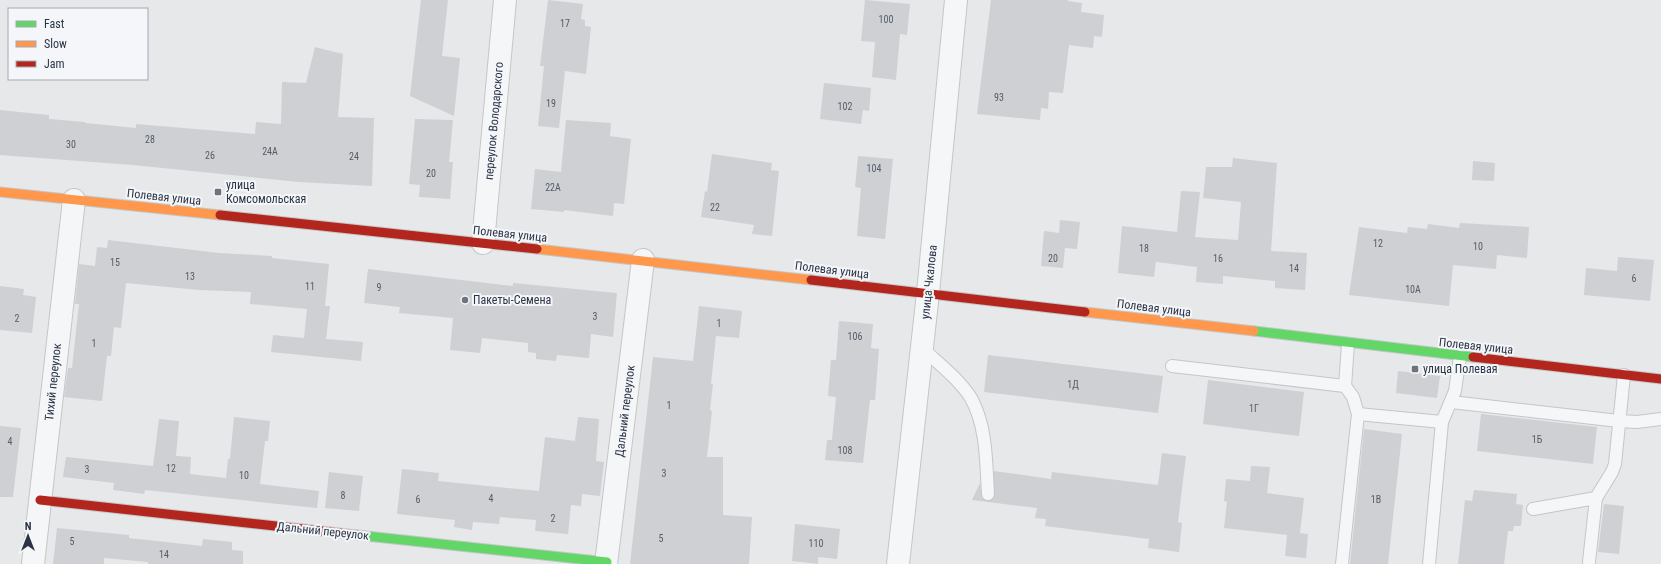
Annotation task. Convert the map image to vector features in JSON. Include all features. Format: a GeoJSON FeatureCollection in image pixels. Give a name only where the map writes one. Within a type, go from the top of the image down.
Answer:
{"type":"FeatureCollection","features":[{"type":"Feature","properties":{"kind":"main road","name":"Полевая улица"},"geometry":{"type":"LineString","coordinates":[[0,192],[643,260],[1348,344],[1661,379]]}},
{"type":"Feature","properties":{"kind":"main road","name":"Дальний переулок"},"geometry":{"type":"LineString","coordinates":[[40,500],[607,563]]}},
{"type":"Feature","properties":{"kind":"street","name":"переулок Володарского"},"geometry":{"type":"LineString","coordinates":[[483,243],[505,0]]}},
{"type":"Feature","properties":{"kind":"street","name":"улица Чкалова"},"geometry":{"type":"LineString","coordinates":[[898,564],[928,293],[956,0]]}},
{"type":"Feature","properties":{"kind":"street","name":"Тихий переулок"},"geometry":{"type":"LineString","coordinates":[[33,564],[74,200]]}},
{"type":"Feature","properties":{"kind":"street","name":"Дальний переулок"},"geometry":{"type":"LineString","coordinates":[[607,563],[643,260]]}},
{"type":"Feature","properties":{"kind":"lane"},"geometry":{"type":"LineString","coordinates":[[1342,564],[1358,414],[1353,397],[1345,386],[1348,344]]}},
{"type":"Feature","properties":{"kind":"lane"},"geometry":{"type":"LineString","coordinates":[[922,348],[962,386],[971,398],[978,413],[985,442],[988,494]]}},
{"type":"Feature","properties":{"kind":"lane"},"geometry":{"type":"LineString","coordinates":[[1429,564],[1442,422],[1458,381],[1460,356]]}},
{"type":"Feature","properties":{"kind":"lane"},"geometry":{"type":"LineString","coordinates":[[1172,366],[1345,386]]}},
{"type":"Feature","properties":{"kind":"lane"},"geometry":{"type":"LineString","coordinates":[[1589,562],[1596,498],[1612,472],[1624,375]]}},
{"type":"Feature","properties":{"kind":"lane"},"geometry":{"type":"LineString","coordinates":[[1451,402],[1619,421],[1637,422],[1661,419]]}},
{"type":"Feature","properties":{"kind":"lane"},"geometry":{"type":"LineString","coordinates":[[1358,414],[1442,422]]}},
{"type":"Feature","properties":{"kind":"lane"},"geometry":{"type":"LineString","coordinates":[[1533,509],[1596,498]]}},
{"type":"Feature","properties":{"kind":"building"},"geometry":{"type":"Polygon","coordinates":[[[421,0],[448,0],[442,56],[460,58],[454,116],[410,96],[421,0]]]}},
{"type":"Feature","properties":{"kind":"building"},"geometry":{"type":"Polygon","coordinates":[[[548,0],[583,4],[581,19],[585,20],[585,26],[591,27],[586,74],[565,71],[559,128],[538,126],[544,66],[540,66],[548,0]]]}},
{"type":"Feature","properties":{"kind":"building"},"geometry":{"type":"Polygon","coordinates":[[[865,0],[910,4],[907,35],[900,34],[896,80],[872,77],[875,42],[861,41],[865,0]]]}},
{"type":"Feature","properties":{"kind":"building"},"geometry":{"type":"Polygon","coordinates":[[[991,0],[1068,0],[1082,3],[1081,12],[1104,15],[1102,37],[1094,36],[1093,48],[1069,45],[1063,93],[1049,92],[1048,109],[1041,108],[1040,120],[977,114],[991,0]]]}},
{"type":"Feature","properties":{"kind":"building"},"geometry":{"type":"Polygon","coordinates":[[[315,47],[343,54],[338,117],[374,118],[372,186],[299,182],[133,165],[0,155],[0,110],[49,115],[49,119],[136,128],[136,124],[255,134],[256,122],[281,124],[282,82],[306,83],[315,47]]]}},
{"type":"Feature","properties":{"kind":"building"},"geometry":{"type":"Polygon","coordinates":[[[824,83],[871,88],[869,111],[863,110],[861,124],[820,119],[824,83]]]}},
{"type":"Feature","properties":{"kind":"building"},"geometry":{"type":"Polygon","coordinates":[[[415,119],[453,120],[449,162],[453,162],[450,199],[419,197],[420,185],[409,184],[415,119]]]}},
{"type":"Feature","properties":{"kind":"building"},"geometry":{"type":"Polygon","coordinates":[[[566,120],[611,123],[610,136],[631,139],[624,204],[614,203],[613,216],[564,210],[564,212],[531,209],[535,169],[561,172],[566,120]]]}},
{"type":"Feature","properties":{"kind":"building"},"geometry":{"type":"Polygon","coordinates":[[[712,154],[772,163],[771,170],[779,171],[772,236],[752,234],[754,225],[701,217],[705,191],[707,192],[712,154]]]}},
{"type":"Feature","properties":{"kind":"building"},"geometry":{"type":"Polygon","coordinates":[[[858,156],[893,159],[885,239],[857,236],[861,188],[855,187],[858,156]]]}},
{"type":"Feature","properties":{"kind":"building"},"geometry":{"type":"Polygon","coordinates":[[[1233,158],[1277,163],[1271,251],[1307,253],[1305,290],[1275,288],[1275,281],[1223,276],[1223,284],[1196,282],[1197,267],[1156,262],[1154,277],[1118,273],[1122,226],[1177,232],[1181,191],[1200,192],[1195,237],[1238,240],[1241,202],[1203,198],[1206,167],[1232,167],[1233,158]]]}},
{"type":"Feature","properties":{"kind":"building"},"geometry":{"type":"Polygon","coordinates":[[[1473,161],[1495,163],[1494,181],[1472,180],[1473,161]]]}},
{"type":"Feature","properties":{"kind":"building"},"geometry":{"type":"Polygon","coordinates":[[[1060,220],[1080,222],[1077,249],[1065,248],[1063,268],[1041,266],[1044,231],[1059,233],[1060,220]]]}},
{"type":"Feature","properties":{"kind":"building"},"geometry":{"type":"Polygon","coordinates":[[[1460,223],[1529,227],[1527,258],[1497,255],[1496,269],[1453,265],[1449,306],[1349,295],[1359,227],[1407,233],[1408,227],[1427,229],[1428,224],[1459,228],[1460,223]]]}},
{"type":"Feature","properties":{"kind":"building"},"geometry":{"type":"Polygon","coordinates":[[[108,240],[219,253],[272,256],[272,258],[329,264],[325,306],[330,306],[326,339],[363,342],[361,361],[271,352],[273,335],[304,338],[307,309],[250,304],[251,292],[199,290],[126,283],[121,328],[114,327],[111,356],[107,356],[102,401],[64,397],[68,368],[72,368],[79,304],[75,304],[79,264],[95,266],[97,247],[107,248],[108,240]]]}},
{"type":"Feature","properties":{"kind":"building"},"geometry":{"type":"Polygon","coordinates":[[[1618,257],[1654,260],[1650,301],[1584,295],[1586,268],[1617,271],[1618,257]]]}},
{"type":"Feature","properties":{"kind":"building"},"geometry":{"type":"Polygon","coordinates":[[[368,269],[513,286],[513,283],[617,293],[613,337],[591,334],[589,358],[557,355],[556,361],[536,359],[536,353],[528,352],[528,343],[482,338],[480,353],[450,350],[453,318],[399,313],[400,307],[364,303],[368,269]]]}},
{"type":"Feature","properties":{"kind":"building"},"geometry":{"type":"Polygon","coordinates":[[[0,286],[24,289],[23,295],[36,297],[32,333],[0,330],[0,286]]]}},
{"type":"Feature","properties":{"kind":"building"},"geometry":{"type":"Polygon","coordinates":[[[699,306],[742,311],[739,338],[716,336],[711,384],[713,384],[710,410],[712,411],[707,457],[723,457],[723,515],[752,517],[749,564],[630,564],[653,357],[693,361],[699,306]]]}},
{"type":"Feature","properties":{"kind":"building"},"geometry":{"type":"Polygon","coordinates":[[[839,321],[873,324],[871,348],[879,349],[875,400],[870,400],[863,463],[825,460],[827,440],[832,440],[836,397],[828,396],[831,360],[836,360],[839,321]]]}},
{"type":"Feature","properties":{"kind":"building"},"geometry":{"type":"Polygon","coordinates":[[[988,355],[1163,376],[1158,413],[984,392],[988,355]]]}},
{"type":"Feature","properties":{"kind":"building"},"geometry":{"type":"Polygon","coordinates":[[[1398,371],[1440,376],[1437,398],[1396,393],[1398,371]]]}},
{"type":"Feature","properties":{"kind":"building"},"geometry":{"type":"Polygon","coordinates":[[[1208,380],[1304,392],[1299,436],[1203,424],[1208,380]]]}},
{"type":"Feature","properties":{"kind":"building"},"geometry":{"type":"Polygon","coordinates":[[[1481,414],[1597,427],[1593,464],[1477,451],[1481,414]]]}},
{"type":"Feature","properties":{"kind":"building"},"geometry":{"type":"Polygon","coordinates":[[[234,417],[270,421],[268,441],[265,441],[260,484],[319,491],[317,508],[145,490],[144,494],[113,490],[114,483],[63,477],[66,457],[153,466],[159,419],[179,421],[176,456],[191,457],[190,474],[226,478],[228,459],[230,459],[234,417]]]}},
{"type":"Feature","properties":{"kind":"building"},"geometry":{"type":"Polygon","coordinates":[[[578,417],[599,419],[596,461],[604,462],[600,496],[582,494],[581,506],[571,505],[568,534],[535,531],[536,520],[500,517],[499,524],[473,522],[472,530],[454,527],[455,520],[397,514],[402,469],[439,473],[438,481],[539,491],[545,437],[575,441],[578,417]]]}},
{"type":"Feature","properties":{"kind":"building"},"geometry":{"type":"Polygon","coordinates":[[[0,426],[21,428],[13,497],[0,497],[0,426]]]}},
{"type":"Feature","properties":{"kind":"building"},"geometry":{"type":"Polygon","coordinates":[[[1364,429],[1402,434],[1388,564],[1350,564],[1364,429]]]}},
{"type":"Feature","properties":{"kind":"building"},"geometry":{"type":"Polygon","coordinates":[[[1162,453],[1186,456],[1178,522],[1182,523],[1179,552],[1148,548],[1149,539],[1045,526],[1046,519],[1035,518],[1037,508],[972,500],[980,483],[982,498],[989,501],[994,498],[994,471],[1051,479],[1052,472],[1158,485],[1162,453]]]}},
{"type":"Feature","properties":{"kind":"building"},"geometry":{"type":"Polygon","coordinates":[[[1251,466],[1270,467],[1267,493],[1304,498],[1300,533],[1308,534],[1306,558],[1285,556],[1287,535],[1224,528],[1227,502],[1224,501],[1226,479],[1250,481],[1251,466]]]}},
{"type":"Feature","properties":{"kind":"building"},"geometry":{"type":"Polygon","coordinates":[[[329,472],[363,476],[359,511],[325,508],[329,472]]]}},
{"type":"Feature","properties":{"kind":"building"},"geometry":{"type":"Polygon","coordinates":[[[1474,490],[1517,494],[1516,504],[1523,505],[1521,526],[1514,526],[1513,531],[1508,531],[1504,564],[1458,564],[1465,500],[1472,501],[1474,490]]]}},
{"type":"Feature","properties":{"kind":"building"},"geometry":{"type":"Polygon","coordinates":[[[1604,504],[1624,506],[1619,554],[1598,552],[1604,504]]]}},
{"type":"Feature","properties":{"kind":"building"},"geometry":{"type":"Polygon","coordinates":[[[795,524],[840,529],[837,559],[818,557],[818,564],[792,561],[795,524]]]}},
{"type":"Feature","properties":{"kind":"building"},"geometry":{"type":"Polygon","coordinates":[[[57,528],[129,535],[129,538],[202,546],[203,539],[232,542],[232,550],[243,551],[243,564],[148,564],[148,562],[104,558],[104,564],[53,564],[57,528]]]}},
{"type":"Feature","properties":{"kind":"traffic: fast"},"geometry":{"type":"LineString","coordinates":[[1254,331],[1473,357]]}},
{"type":"Feature","properties":{"kind":"traffic: fast"},"geometry":{"type":"LineString","coordinates":[[357,535],[607,562]]}},
{"type":"Feature","properties":{"kind":"traffic: slow"},"geometry":{"type":"LineString","coordinates":[[0,192],[220,215]]}},
{"type":"Feature","properties":{"kind":"traffic: slow"},"geometry":{"type":"LineString","coordinates":[[537,249],[811,280]]}},
{"type":"Feature","properties":{"kind":"traffic: slow"},"geometry":{"type":"LineString","coordinates":[[1085,312],[1254,331]]}},
{"type":"Feature","properties":{"kind":"traffic: jam"},"geometry":{"type":"LineString","coordinates":[[220,215],[537,249]]}},
{"type":"Feature","properties":{"kind":"traffic: jam"},"geometry":{"type":"LineString","coordinates":[[811,280],[1085,312]]}},
{"type":"Feature","properties":{"kind":"traffic: jam"},"geometry":{"type":"LineString","coordinates":[[1473,357],[1661,379]]}},
{"type":"Feature","properties":{"kind":"traffic: jam"},"geometry":{"type":"LineString","coordinates":[[40,500],[357,535]]}},
{"type":"Feature","properties":{"kind":"place","name":"улица Комсомольская"},"geometry":{"type":"Point","coordinates":[218,192]}},
{"type":"Feature","properties":{"kind":"place","name":"Пакеты-Семена"},"geometry":{"type":"Point","coordinates":[465,300]}},
{"type":"Feature","properties":{"kind":"place","name":"улица Полевая"},"geometry":{"type":"Point","coordinates":[1415,369]}}]}
